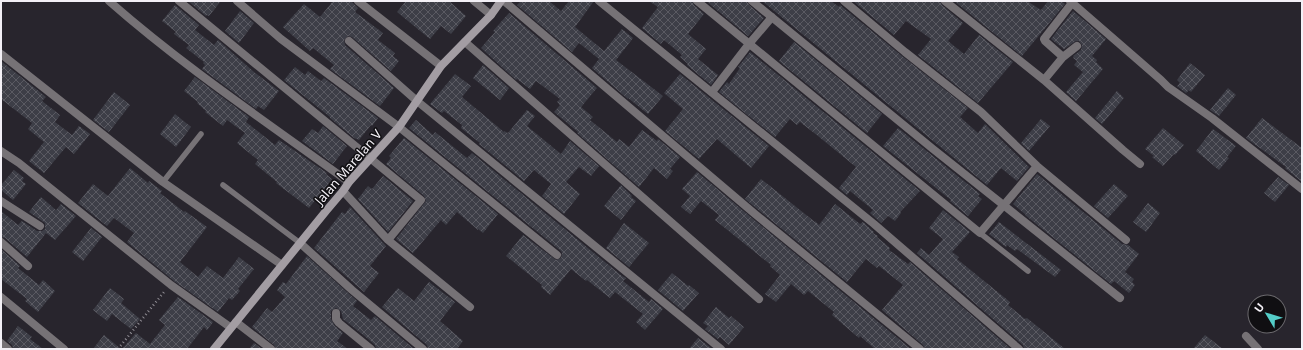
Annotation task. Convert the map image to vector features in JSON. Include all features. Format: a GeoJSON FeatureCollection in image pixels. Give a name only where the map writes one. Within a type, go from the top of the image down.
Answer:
{"type":"FeatureCollection","features":[{"type":"Feature","properties":{"kind":"street"},"geometry":{"type":"LineString","coordinates":[[109,1],[133,22],[195,70],[349,182]]}},
{"type":"Feature","properties":{"kind":"street"},"geometry":{"type":"LineString","coordinates":[[179,1],[422,200],[388,240]]}},
{"type":"Feature","properties":{"kind":"street"},"geometry":{"type":"LineString","coordinates":[[237,1],[281,39],[399,127],[557,255]]}},
{"type":"Feature","properties":{"kind":"street"},"geometry":{"type":"LineString","coordinates":[[358,1],[441,66]]}},
{"type":"Feature","properties":{"kind":"street"},"geometry":{"type":"LineString","coordinates":[[474,1],[491,15]]}},
{"type":"Feature","properties":{"kind":"street","name":"Jalan Marelan V"},"geometry":{"type":"LineString","coordinates":[[214,349],[343,192],[349,182],[399,127],[441,66],[491,15],[501,1]]}},
{"type":"Feature","properties":{"kind":"street"},"geometry":{"type":"LineString","coordinates":[[504,1],[754,214],[920,349]]}},
{"type":"Feature","properties":{"kind":"street"},"geometry":{"type":"LineString","coordinates":[[599,1],[874,224],[1019,349]]}},
{"type":"Feature","properties":{"kind":"street"},"geometry":{"type":"LineString","coordinates":[[697,1],[980,233],[1037,166]]}},
{"type":"Feature","properties":{"kind":"street"},"geometry":{"type":"LineString","coordinates":[[752,1],[933,149],[1120,298]]}},
{"type":"Feature","properties":{"kind":"street"},"geometry":{"type":"LineString","coordinates":[[844,1],[905,52],[981,112],[1037,166],[1126,240]]}},
{"type":"Feature","properties":{"kind":"street"},"geometry":{"type":"LineString","coordinates":[[945,1],[955,4],[1140,164]]}},
{"type":"Feature","properties":{"kind":"street"},"geometry":{"type":"LineString","coordinates":[[1063,57],[1044,39],[1071,2],[1168,87],[1212,118],[1302,189]]}},
{"type":"Feature","properties":{"kind":"street"},"geometry":{"type":"LineString","coordinates":[[712,92],[772,17]]}},
{"type":"Feature","properties":{"kind":"street"},"geometry":{"type":"LineString","coordinates":[[349,41],[417,101],[721,349]]}},
{"type":"Feature","properties":{"kind":"street"},"geometry":{"type":"LineString","coordinates":[[465,42],[759,298]]}},
{"type":"Feature","properties":{"kind":"street"},"geometry":{"type":"LineString","coordinates":[[1044,80],[1063,57],[1077,46]]}},
{"type":"Feature","properties":{"kind":"street"},"geometry":{"type":"LineString","coordinates":[[1,54],[163,182],[282,265]]}},
{"type":"Feature","properties":{"kind":"street"},"geometry":{"type":"LineString","coordinates":[[1,151],[19,163],[170,285],[271,349]]}},
{"type":"Feature","properties":{"kind":"street"},"geometry":{"type":"LineString","coordinates":[[343,192],[388,240],[470,307]]}},
{"type":"Feature","properties":{"kind":"street"},"geometry":{"type":"LineString","coordinates":[[1,201],[40,226]]}},
{"type":"Feature","properties":{"kind":"street"},"geometry":{"type":"LineString","coordinates":[[1,242],[28,266]]}},
{"type":"Feature","properties":{"kind":"street"},"geometry":{"type":"LineString","coordinates":[[300,243],[352,290],[423,349]]}},
{"type":"Feature","properties":{"kind":"street"},"geometry":{"type":"LineString","coordinates":[[1,297],[64,349]]}},
{"type":"Feature","properties":{"kind":"street"},"geometry":{"type":"LineString","coordinates":[[336,313],[336,319],[339,323],[371,349]]}},
{"type":"Feature","properties":{"kind":"street"},"geometry":{"type":"LineString","coordinates":[[1246,336],[1258,349]]}},
{"type":"Feature","properties":{"kind":"street"},"geometry":{"type":"LineString","coordinates":[[1,343],[8,349]]}},
{"type":"Feature","properties":{"kind":"lane"},"geometry":{"type":"LineString","coordinates":[[163,182],[201,134]]}},
{"type":"Feature","properties":{"kind":"lane"},"geometry":{"type":"LineString","coordinates":[[223,185],[300,243]]}},
{"type":"Feature","properties":{"kind":"lane"},"geometry":{"type":"LineString","coordinates":[[980,233],[1028,271]]}},
{"type":"Feature","properties":{"kind":"path"},"geometry":{"type":"LineString","coordinates":[[118,349],[170,285]]}},
{"type":"Feature","properties":{"kind":"building"},"geometry":{"type":"Polygon","coordinates":[[[188,1],[221,1],[209,16],[206,16],[188,1]]]}},
{"type":"Feature","properties":{"kind":"building"},"geometry":{"type":"Polygon","coordinates":[[[333,1],[351,1],[358,8],[355,12],[383,33],[378,40],[395,53],[393,56],[399,61],[391,71],[352,37],[348,36],[344,40],[345,45],[394,88],[380,106],[330,69],[334,65],[313,48],[310,51],[283,27],[304,4],[320,17],[333,1]]]}},
{"type":"Feature","properties":{"kind":"building"},"geometry":{"type":"Polygon","coordinates":[[[406,1],[449,1],[466,16],[451,34],[441,26],[430,39],[397,12],[406,1]]]}},
{"type":"Feature","properties":{"kind":"building"},"geometry":{"type":"Polygon","coordinates":[[[521,1],[549,1],[561,11],[569,1],[594,1],[575,27],[604,51],[622,29],[633,38],[616,60],[663,96],[648,114],[592,68],[599,59],[579,43],[572,52],[517,5],[521,1]]]}},
{"type":"Feature","properties":{"kind":"building"},"geometry":{"type":"Polygon","coordinates":[[[649,1],[692,1],[694,5],[704,14],[688,34],[706,49],[698,59],[718,75],[711,85],[687,65],[688,64],[680,57],[682,55],[664,40],[661,44],[642,28],[658,7],[649,1]]]}},
{"type":"Feature","properties":{"kind":"building"},"geometry":{"type":"Polygon","coordinates":[[[706,1],[747,1],[749,5],[764,18],[748,36],[706,1]]]}},
{"type":"Feature","properties":{"kind":"building"},"geometry":{"type":"Polygon","coordinates":[[[762,1],[831,1],[839,7],[840,5],[968,108],[960,117],[978,133],[985,124],[1029,167],[1017,181],[1001,168],[987,185],[762,1]]]}},
{"type":"Feature","properties":{"kind":"building"},"geometry":{"type":"Polygon","coordinates":[[[853,1],[940,1],[942,5],[963,23],[948,41],[964,54],[979,35],[1013,62],[978,103],[918,55],[931,39],[906,21],[894,35],[853,1]]]}},
{"type":"Feature","properties":{"kind":"building"},"geometry":{"type":"Polygon","coordinates":[[[954,1],[1027,1],[1041,10],[1048,1],[1061,1],[1065,4],[1022,56],[954,1]]]}},
{"type":"Feature","properties":{"kind":"building"},"geometry":{"type":"Polygon","coordinates":[[[175,5],[199,25],[195,30],[214,45],[218,40],[254,72],[279,91],[264,110],[258,106],[256,109],[202,69],[205,65],[203,63],[204,62],[186,48],[189,45],[174,34],[176,32],[162,21],[175,5]]]}},
{"type":"Feature","properties":{"kind":"building"},"geometry":{"type":"Polygon","coordinates":[[[240,11],[254,23],[239,43],[225,31],[240,11]]]}},
{"type":"Feature","properties":{"kind":"building"},"geometry":{"type":"Polygon","coordinates":[[[1073,11],[1106,39],[1092,56],[1097,60],[1096,62],[1103,69],[1076,101],[1066,92],[1083,72],[1074,65],[1077,61],[1073,58],[1073,56],[1081,50],[1082,45],[1079,41],[1076,41],[1064,49],[1051,39],[1073,11]]]}},
{"type":"Feature","properties":{"kind":"building"},"geometry":{"type":"Polygon","coordinates":[[[509,13],[597,88],[581,107],[593,117],[590,120],[617,142],[619,139],[629,147],[642,130],[657,141],[658,139],[680,157],[670,169],[673,171],[667,179],[654,168],[639,187],[554,112],[560,105],[557,102],[560,99],[536,81],[530,89],[517,79],[516,80],[481,48],[495,32],[493,31],[509,13]]]}},
{"type":"Feature","properties":{"kind":"building"},"geometry":{"type":"Polygon","coordinates":[[[794,42],[882,114],[867,133],[779,61],[794,42]]]}},
{"type":"Feature","properties":{"kind":"building"},"geometry":{"type":"Polygon","coordinates":[[[750,52],[920,191],[900,212],[901,213],[895,221],[888,216],[881,223],[870,213],[873,210],[850,191],[847,195],[839,188],[856,167],[800,122],[797,125],[790,119],[775,137],[719,92],[727,82],[729,84],[740,68],[738,67],[750,52]]]}},
{"type":"Feature","properties":{"kind":"building"},"geometry":{"type":"Polygon","coordinates":[[[1,61],[46,97],[42,101],[60,115],[55,122],[72,135],[79,126],[90,134],[74,154],[66,147],[44,173],[29,161],[44,142],[28,129],[32,123],[1,99],[1,61]]]}},
{"type":"Feature","properties":{"kind":"building"},"geometry":{"type":"Polygon","coordinates":[[[1190,63],[1205,75],[1191,92],[1189,90],[1186,93],[1177,86],[1180,83],[1177,80],[1190,63]]]}},
{"type":"Feature","properties":{"kind":"building"},"geometry":{"type":"Polygon","coordinates":[[[483,65],[509,88],[500,100],[473,78],[483,65]]]}},
{"type":"Feature","properties":{"kind":"building"},"geometry":{"type":"Polygon","coordinates":[[[295,67],[305,75],[308,71],[321,81],[324,78],[378,118],[359,140],[354,138],[284,80],[295,67]]]}},
{"type":"Feature","properties":{"kind":"building"},"geometry":{"type":"Polygon","coordinates":[[[455,74],[471,86],[462,97],[504,132],[508,133],[527,110],[535,116],[527,126],[561,154],[570,141],[599,166],[591,176],[579,167],[566,182],[580,194],[564,214],[542,196],[551,184],[534,170],[524,181],[461,128],[462,125],[444,111],[442,113],[430,104],[455,74]]]}},
{"type":"Feature","properties":{"kind":"building"},"geometry":{"type":"Polygon","coordinates":[[[680,74],[769,146],[751,168],[717,139],[699,159],[665,131],[683,109],[664,93],[680,74]]]}},
{"type":"Feature","properties":{"kind":"building"},"geometry":{"type":"Polygon","coordinates":[[[195,77],[249,117],[246,122],[275,145],[279,140],[327,173],[326,174],[332,179],[309,208],[276,183],[277,182],[255,164],[258,160],[237,143],[245,133],[227,120],[223,126],[205,112],[206,111],[197,103],[198,102],[184,91],[195,77]]]}},
{"type":"Feature","properties":{"kind":"building"},"geometry":{"type":"Polygon","coordinates":[[[1228,88],[1236,95],[1219,116],[1210,110],[1228,88]]]}},
{"type":"Feature","properties":{"kind":"building"},"geometry":{"type":"Polygon","coordinates":[[[1117,91],[1124,98],[1102,124],[1095,118],[1117,91]]]}},
{"type":"Feature","properties":{"kind":"building"},"geometry":{"type":"Polygon","coordinates":[[[114,92],[130,105],[109,132],[93,120],[114,92]]]}},
{"type":"Feature","properties":{"kind":"building"},"geometry":{"type":"Polygon","coordinates":[[[175,114],[191,127],[176,147],[160,134],[175,114]]]}},
{"type":"Feature","properties":{"kind":"building"},"geometry":{"type":"Polygon","coordinates":[[[1262,118],[1302,148],[1302,182],[1285,168],[1286,167],[1246,138],[1262,118]]]}},
{"type":"Feature","properties":{"kind":"building"},"geometry":{"type":"Polygon","coordinates":[[[1041,119],[1050,126],[1029,151],[1021,143],[1041,119]]]}},
{"type":"Feature","properties":{"kind":"building"},"geometry":{"type":"Polygon","coordinates":[[[416,120],[433,135],[435,132],[467,158],[472,153],[626,278],[623,281],[649,302],[651,299],[663,309],[645,330],[636,322],[643,314],[615,292],[610,298],[571,269],[550,295],[541,287],[542,285],[506,256],[523,235],[556,260],[561,258],[561,251],[409,128],[416,120]]]}},
{"type":"Feature","properties":{"kind":"building"},"geometry":{"type":"Polygon","coordinates":[[[323,126],[347,146],[333,164],[302,141],[312,129],[318,133],[323,126]]]}},
{"type":"Feature","properties":{"kind":"building"},"geometry":{"type":"Polygon","coordinates":[[[898,128],[980,194],[978,196],[982,199],[968,216],[950,201],[951,200],[883,146],[898,128]]]}},
{"type":"Feature","properties":{"kind":"building"},"geometry":{"type":"Polygon","coordinates":[[[1163,128],[1184,145],[1163,166],[1145,149],[1163,128]]]}},
{"type":"Feature","properties":{"kind":"building"},"geometry":{"type":"Polygon","coordinates":[[[1213,129],[1236,146],[1227,157],[1229,158],[1219,170],[1196,151],[1213,129]]]}},
{"type":"Feature","properties":{"kind":"building"},"geometry":{"type":"Polygon","coordinates":[[[404,138],[498,214],[483,233],[457,212],[446,225],[441,220],[413,253],[396,239],[426,201],[424,196],[386,164],[391,158],[389,156],[404,138]]]}},
{"type":"Feature","properties":{"kind":"building"},"geometry":{"type":"Polygon","coordinates":[[[130,168],[148,183],[149,181],[162,191],[160,193],[184,212],[185,211],[207,227],[180,262],[198,277],[207,266],[223,278],[239,257],[254,269],[238,289],[240,291],[232,300],[229,298],[218,312],[174,281],[127,242],[134,233],[114,218],[107,226],[78,203],[93,184],[108,196],[130,168]]]}},
{"type":"Feature","properties":{"kind":"building"},"geometry":{"type":"Polygon","coordinates":[[[14,170],[24,178],[22,181],[26,184],[13,200],[1,190],[1,185],[14,170]]]}},
{"type":"Feature","properties":{"kind":"building"},"geometry":{"type":"Polygon","coordinates":[[[697,172],[911,349],[875,349],[860,336],[859,338],[832,315],[834,312],[808,291],[804,295],[791,284],[776,302],[765,294],[780,275],[770,266],[771,265],[715,220],[719,215],[701,201],[690,214],[681,207],[690,196],[682,189],[697,172]]]}},
{"type":"Feature","properties":{"kind":"building"},"geometry":{"type":"Polygon","coordinates":[[[1037,174],[1122,244],[1128,245],[1139,254],[1125,272],[1134,279],[1132,282],[1135,285],[1129,293],[1114,281],[1111,284],[1013,204],[1037,174]]]}},
{"type":"Feature","properties":{"kind":"building"},"geometry":{"type":"Polygon","coordinates":[[[383,176],[413,201],[388,232],[358,199],[368,186],[372,189],[383,176]]]}},
{"type":"Feature","properties":{"kind":"building"},"geometry":{"type":"Polygon","coordinates":[[[1278,177],[1289,185],[1275,202],[1264,193],[1278,177]]]}},
{"type":"Feature","properties":{"kind":"building"},"geometry":{"type":"Polygon","coordinates":[[[761,179],[819,225],[835,204],[860,224],[863,222],[890,248],[889,250],[908,264],[910,262],[1011,349],[925,349],[923,345],[882,310],[903,285],[879,266],[877,268],[866,259],[847,282],[745,199],[761,179]]]}},
{"type":"Feature","properties":{"kind":"building"},"geometry":{"type":"Polygon","coordinates":[[[1114,184],[1128,196],[1108,218],[1094,206],[1114,184]]]}},
{"type":"Feature","properties":{"kind":"building"},"geometry":{"type":"Polygon","coordinates":[[[621,185],[636,201],[621,220],[604,206],[621,185]]]}},
{"type":"Feature","properties":{"kind":"building"},"geometry":{"type":"Polygon","coordinates":[[[41,197],[56,210],[61,204],[76,216],[55,240],[46,233],[27,257],[5,238],[1,237],[1,211],[18,225],[22,221],[37,231],[42,231],[45,229],[45,223],[29,212],[41,197]]]}},
{"type":"Feature","properties":{"kind":"building"},"geometry":{"type":"Polygon","coordinates":[[[1148,203],[1160,213],[1146,232],[1133,222],[1148,203]]]}},
{"type":"Feature","properties":{"kind":"building"},"geometry":{"type":"Polygon","coordinates":[[[350,207],[386,246],[370,266],[379,273],[364,292],[314,248],[342,212],[345,214],[350,207]]]}},
{"type":"Feature","properties":{"kind":"building"},"geometry":{"type":"Polygon","coordinates":[[[943,210],[970,232],[952,252],[959,257],[957,259],[1010,302],[1008,305],[1025,319],[1027,318],[1065,349],[1024,349],[1023,345],[917,253],[921,248],[929,255],[943,239],[929,228],[943,210]]]}},
{"type":"Feature","properties":{"kind":"building"},"geometry":{"type":"Polygon","coordinates":[[[999,222],[1061,270],[1055,277],[1017,249],[1015,251],[1007,245],[1006,247],[989,234],[999,222]]]}},
{"type":"Feature","properties":{"kind":"building"},"geometry":{"type":"Polygon","coordinates":[[[624,223],[649,243],[629,267],[606,248],[624,223]]]}},
{"type":"Feature","properties":{"kind":"building"},"geometry":{"type":"Polygon","coordinates":[[[91,228],[102,237],[83,261],[72,252],[91,228]]]}},
{"type":"Feature","properties":{"kind":"building"},"geometry":{"type":"Polygon","coordinates":[[[1,249],[20,266],[18,268],[39,285],[43,280],[55,291],[38,312],[25,301],[27,299],[1,279],[1,249]]]}},
{"type":"Feature","properties":{"kind":"building"},"geometry":{"type":"Polygon","coordinates":[[[307,256],[357,301],[353,306],[371,320],[375,316],[414,349],[376,349],[375,345],[343,319],[341,311],[336,308],[331,311],[331,319],[335,326],[343,333],[337,341],[348,349],[276,349],[274,345],[252,327],[267,308],[272,312],[285,297],[277,290],[283,282],[286,284],[307,256]]]}},
{"type":"Feature","properties":{"kind":"building"},"geometry":{"type":"Polygon","coordinates":[[[672,273],[699,293],[683,311],[658,290],[672,273]]]}},
{"type":"Feature","properties":{"kind":"building"},"geometry":{"type":"Polygon","coordinates":[[[429,282],[455,302],[440,321],[463,341],[457,349],[428,349],[427,345],[382,307],[398,288],[414,301],[429,282]]]}},
{"type":"Feature","properties":{"kind":"building"},"geometry":{"type":"Polygon","coordinates":[[[110,288],[124,299],[121,303],[140,319],[131,329],[112,314],[107,321],[93,310],[110,288]]]}},
{"type":"Feature","properties":{"kind":"building"},"geometry":{"type":"Polygon","coordinates":[[[178,297],[213,322],[207,330],[204,327],[187,349],[122,349],[136,333],[150,344],[165,325],[159,320],[178,297]]]}},
{"type":"Feature","properties":{"kind":"building"},"geometry":{"type":"Polygon","coordinates":[[[716,307],[729,318],[731,316],[744,327],[729,345],[720,337],[718,339],[705,329],[708,326],[703,323],[716,307]]]}},
{"type":"Feature","properties":{"kind":"building"},"geometry":{"type":"Polygon","coordinates":[[[18,326],[32,337],[30,339],[43,349],[13,349],[12,345],[7,341],[18,326]]]}},
{"type":"Feature","properties":{"kind":"building"},"geometry":{"type":"Polygon","coordinates":[[[104,335],[121,349],[93,349],[104,335]]]}},
{"type":"Feature","properties":{"kind":"building"},"geometry":{"type":"Polygon","coordinates":[[[1205,335],[1223,349],[1193,349],[1205,335]]]}},
{"type":"Feature","properties":{"kind":"building"},"geometry":{"type":"Polygon","coordinates":[[[698,338],[711,348],[689,349],[698,338]]]}},
{"type":"Feature","properties":{"kind":"building"},"geometry":{"type":"Polygon","coordinates":[[[254,343],[262,349],[249,349],[254,343]]]}}]}
